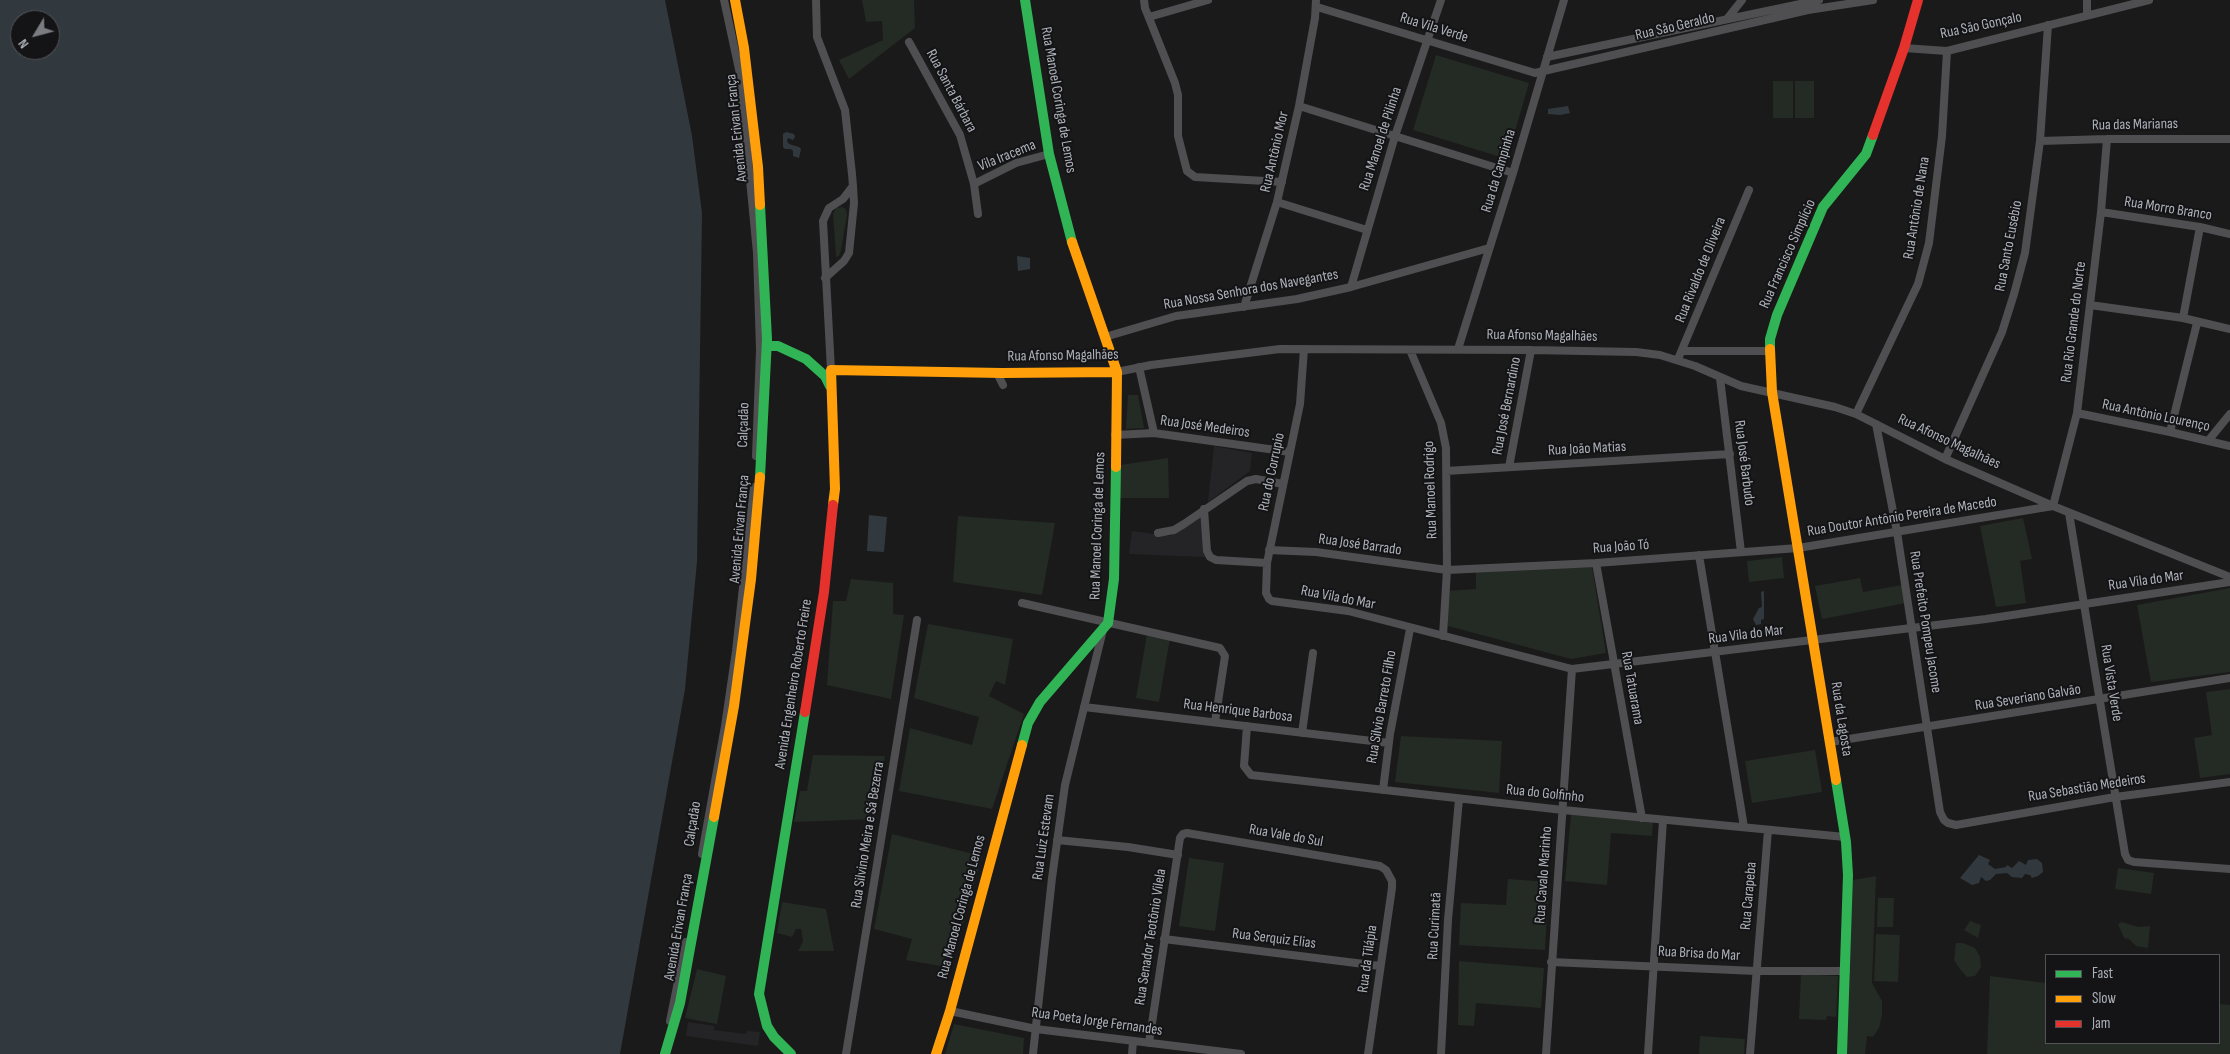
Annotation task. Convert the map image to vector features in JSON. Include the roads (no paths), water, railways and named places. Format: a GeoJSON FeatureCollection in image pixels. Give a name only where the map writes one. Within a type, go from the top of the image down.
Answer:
{"type":"FeatureCollection","features":[{"type":"Feature","properties":{"kind":"street","name":"Calçadão"},"geometry":{"type":"LineString","coordinates":[[660,1054],[672,1014],[725,726],[747,566],[756,471],[760,350],[757,253],[740,74],[724,0]]}},
{"type":"Feature","properties":{"kind":"street","name":"Avenida Erivan França"},"geometry":{"type":"LineString","coordinates":[[665,1054],[680,1003],[738,676],[751,579],[760,480],[767,346],[758,167],[744,48],[735,0]]}},
{"type":"Feature","properties":{"kind":"street"},"geometry":{"type":"LineString","coordinates":[[816,0],[817,37],[825,62],[840,96],[848,123],[854,203],[849,254],[844,262],[825,278]]}},
{"type":"Feature","properties":{"kind":"street","name":"Rua Manoel Coringa de Lemos"},"geometry":{"type":"LineString","coordinates":[[936,1054],[950,1011],[1028,723],[1040,702],[1106,625],[1114,579],[1117,372],[1071,238],[1049,154],[1025,0]]}},
{"type":"Feature","properties":{"kind":"street"},"geometry":{"type":"LineString","coordinates":[[1144,0],[1175,83],[1178,95],[1180,149],[1187,171],[1195,177],[1282,182]]}},
{"type":"Feature","properties":{"kind":"street"},"geometry":{"type":"LineString","coordinates":[[1149,17],[1208,0]]}},
{"type":"Feature","properties":{"kind":"street","name":"Rua Manoel de Pilinha"},"geometry":{"type":"LineString","coordinates":[[1351,287],[1396,136],[1441,0]]}},
{"type":"Feature","properties":{"kind":"street","name":"Rua da Campinha"},"geometry":{"type":"LineString","coordinates":[[1458,349],[1564,0]]}},
{"type":"Feature","properties":{"kind":"street"},"geometry":{"type":"LineString","coordinates":[[1727,19],[1742,0]]}},
{"type":"Feature","properties":{"kind":"street"},"geometry":{"type":"LineString","coordinates":[[1782,7],[1788,0]]}},
{"type":"Feature","properties":{"kind":"street","name":"Rua São Geraldo"},"geometry":{"type":"LineString","coordinates":[[1548,57],[1819,0]]}},
{"type":"Feature","properties":{"kind":"street","name":"Rua São Geraldo"},"geometry":{"type":"LineString","coordinates":[[1543,72],[1808,10],[1873,0]]}},
{"type":"Feature","properties":{"kind":"street","name":"Rua Francisco Simplício"},"geometry":{"type":"LineString","coordinates":[[1772,392],[1769,351],[1772,326],[1829,197],[1866,154],[1904,48],[1918,0]]}},
{"type":"Feature","properties":{"kind":"street"},"geometry":{"type":"LineString","coordinates":[[2087,0],[2087,15]]}},
{"type":"Feature","properties":{"kind":"street","name":"Rua São Gonçalo"},"geometry":{"type":"LineString","coordinates":[[1904,48],[1947,51],[2149,0]]}},
{"type":"Feature","properties":{"kind":"street","name":"Rua Vila Verde"},"geometry":{"type":"LineString","coordinates":[[1316,3],[1527,72],[1543,72]]}},
{"type":"Feature","properties":{"kind":"street","name":"Rua Antônio Mor"},"geometry":{"type":"LineString","coordinates":[[1244,307],[1282,182],[1299,106],[1316,3]]}},
{"type":"Feature","properties":{"kind":"street","name":"Rua Santo Eusébio"},"geometry":{"type":"LineString","coordinates":[[1945,459],[2002,332],[2025,253],[2040,141],[2048,25]]}},
{"type":"Feature","properties":{"kind":"street","name":"Rua Santa Bárbara"},"geometry":{"type":"LineString","coordinates":[[909,42],[955,122],[968,156],[978,214]]}},
{"type":"Feature","properties":{"kind":"street","name":"Rua Antônio de Nana"},"geometry":{"type":"LineString","coordinates":[[1856,414],[1918,284],[1929,243],[1943,127],[1947,51]]}},
{"type":"Feature","properties":{"kind":"street"},"geometry":{"type":"LineString","coordinates":[[1299,106],[1513,173]]}},
{"type":"Feature","properties":{"kind":"street","name":"Rua Rio Grande do Norte"},"geometry":{"type":"LineString","coordinates":[[2053,506],[2077,413],[2107,139]]}},
{"type":"Feature","properties":{"kind":"street","name":"Rua das Marianas"},"geometry":{"type":"LineString","coordinates":[[2040,141],[2230,139]]}},
{"type":"Feature","properties":{"kind":"street","name":"Vila Iracema"},"geometry":{"type":"LineString","coordinates":[[974,184],[1016,164],[1049,154]]}},
{"type":"Feature","properties":{"kind":"street"},"geometry":{"type":"LineString","coordinates":[[832,389],[825,278],[824,216],[829,208],[843,199],[853,186]]}},
{"type":"Feature","properties":{"kind":"street","name":"Rua Rivaldo de Oliveira"},"geometry":{"type":"LineString","coordinates":[[1678,360],[1749,190]]}},
{"type":"Feature","properties":{"kind":"street"},"geometry":{"type":"LineString","coordinates":[[1277,202],[1367,230]]}},
{"type":"Feature","properties":{"kind":"street","name":"Rua Morro Branco"},"geometry":{"type":"LineString","coordinates":[[2100,212],[2200,227],[2230,234]]}},
{"type":"Feature","properties":{"kind":"street"},"geometry":{"type":"LineString","coordinates":[[2183,318],[2200,227]]}},
{"type":"Feature","properties":{"kind":"street","name":"Rua Nossa Senhora dos Navegantes"},"geometry":{"type":"LineString","coordinates":[[1105,336],[1176,316],[1297,300],[1351,287],[1489,248]]}},
{"type":"Feature","properties":{"kind":"street"},"geometry":{"type":"LineString","coordinates":[[2090,305],[2183,318],[2197,323],[2230,329]]}},
{"type":"Feature","properties":{"kind":"street"},"geometry":{"type":"LineString","coordinates":[[2170,432],[2197,323]]}},
{"type":"Feature","properties":{"kind":"street"},"geometry":{"type":"LineString","coordinates":[[767,346],[778,346],[789,350],[814,364],[825,376],[832,389]]}},
{"type":"Feature","properties":{"kind":"street","name":"Rua Afonso Magalhães"},"geometry":{"type":"LineString","coordinates":[[831,370],[997,373],[1117,372],[1138,367],[1268,349],[1458,349],[1636,352],[1678,360],[1741,386],[1835,407],[1856,414],[1945,459],[2069,513],[2230,577]]}},
{"type":"Feature","properties":{"kind":"street","name":"Rua do Corrupio"},"geometry":{"type":"LineString","coordinates":[[1269,599],[1266,593],[1267,563],[1300,404],[1304,349]]}},
{"type":"Feature","properties":{"kind":"street","name":"Rua Manoel Rodrigo"},"geometry":{"type":"LineString","coordinates":[[1410,350],[1440,423],[1446,448],[1447,570],[1443,636]]}},
{"type":"Feature","properties":{"kind":"street","name":"Rua José Bernardino"},"geometry":{"type":"LineString","coordinates":[[1509,467],[1531,350]]}},
{"type":"Feature","properties":{"kind":"street"},"geometry":{"type":"LineString","coordinates":[[1682,351],[1769,351]]}},
{"type":"Feature","properties":{"kind":"street"},"geometry":{"type":"LineString","coordinates":[[1138,367],[1154,433]]}},
{"type":"Feature","properties":{"kind":"street"},"geometry":{"type":"LineString","coordinates":[[997,373],[1003,385]]}},
{"type":"Feature","properties":{"kind":"street","name":"Rua José Barbudo"},"geometry":{"type":"LineString","coordinates":[[1720,378],[1741,552]]}},
{"type":"Feature","properties":{"kind":"street","name":"Avenida Engenheiro Roberto Freire"},"geometry":{"type":"LineString","coordinates":[[791,1054],[774,1037],[767,1026],[759,994],[824,592],[835,489],[832,389]]}},
{"type":"Feature","properties":{"kind":"street","name":"Rua da Lagosta"},"geometry":{"type":"LineString","coordinates":[[1772,392],[1845,837],[1848,869],[1842,1054]]}},
{"type":"Feature","properties":{"kind":"street","name":"Rua Antônio Lourenço"},"geometry":{"type":"LineString","coordinates":[[2077,413],[2230,446]]}},
{"type":"Feature","properties":{"kind":"street"},"geometry":{"type":"LineString","coordinates":[[2208,441],[2230,414]]}},
{"type":"Feature","properties":{"kind":"street","name":"Rua Prefeito Pompeu Jacome"},"geometry":{"type":"LineString","coordinates":[[1876,424],[1897,532],[1940,812],[1948,823]]}},
{"type":"Feature","properties":{"kind":"street","name":"Rua José Medeiros"},"geometry":{"type":"LineString","coordinates":[[1115,435],[1154,433],[1290,452]]}},
{"type":"Feature","properties":{"kind":"street","name":"Rua João Matias"},"geometry":{"type":"LineString","coordinates":[[1446,471],[1730,454]]}},
{"type":"Feature","properties":{"kind":"street"},"geometry":{"type":"LineString","coordinates":[[1158,532],[1174,530],[1249,480],[1283,484]]}},
{"type":"Feature","properties":{"kind":"street","name":"Rua Doutor Antônio Pereira de Macedo"},"geometry":{"type":"LineString","coordinates":[[1798,548],[2053,506]]}},
{"type":"Feature","properties":{"kind":"street"},"geometry":{"type":"LineString","coordinates":[[1204,509],[1207,551],[1210,556],[1216,560],[1267,563]]}},
{"type":"Feature","properties":{"kind":"street","name":"Rua Vista Verde"},"geometry":{"type":"LineString","coordinates":[[2069,513],[2126,857],[2134,862],[2230,869]]}},
{"type":"Feature","properties":{"kind":"street","name":"Rua João Tó"},"geometry":{"type":"LineString","coordinates":[[1447,570],[1596,563],[1798,548]]}},
{"type":"Feature","properties":{"kind":"street","name":"Rua José Barrado"},"geometry":{"type":"LineString","coordinates":[[1269,550],[1316,552],[1447,570]]}},
{"type":"Feature","properties":{"kind":"street"},"geometry":{"type":"LineString","coordinates":[[1699,555],[1744,827]]}},
{"type":"Feature","properties":{"kind":"street","name":"Rua Tatuarama"},"geometry":{"type":"LineString","coordinates":[[1596,563],[1642,818]]}},
{"type":"Feature","properties":{"kind":"street","name":"Rua Vila do Mar"},"geometry":{"type":"LineString","coordinates":[[1269,599],[1348,612],[1572,669],[1814,641],[2230,582]]}},
{"type":"Feature","properties":{"kind":"street"},"geometry":{"type":"LineString","coordinates":[[1022,602],[1106,625],[1216,646],[1223,650],[1225,656],[1215,722]]}},
{"type":"Feature","properties":{"kind":"street","name":"Rua Silvino Meira e Sá Bezerra"},"geometry":{"type":"LineString","coordinates":[[846,1054],[916,620]]}},
{"type":"Feature","properties":{"kind":"street","name":"Rua Luiz Estevam"},"geometry":{"type":"LineString","coordinates":[[1033,1054],[1057,840],[1070,764],[1106,625]]}},
{"type":"Feature","properties":{"kind":"street","name":"Rua Silvio Barreto Filho"},"geometry":{"type":"LineString","coordinates":[[1383,790],[1389,743],[1410,629]]}},
{"type":"Feature","properties":{"kind":"street"},"geometry":{"type":"LineString","coordinates":[[1302,733],[1313,653]]}},
{"type":"Feature","properties":{"kind":"street","name":"Rua Cavalo Marinho"},"geometry":{"type":"LineString","coordinates":[[1546,1054],[1572,669]]}},
{"type":"Feature","properties":{"kind":"street","name":"Rua Severiano Galvão"},"geometry":{"type":"LineString","coordinates":[[1830,742],[1927,728],[2100,700],[2178,685],[2230,678]]}},
{"type":"Feature","properties":{"kind":"street","name":"Rua Henrique Barbosa"},"geometry":{"type":"LineString","coordinates":[[1084,707],[1389,743]]}},
{"type":"Feature","properties":{"kind":"street","name":"Rua do Golfinho"},"geometry":{"type":"LineString","coordinates":[[1247,726],[1244,769],[1251,774],[1459,799],[1845,837]]}},
{"type":"Feature","properties":{"kind":"street","name":"Rua Sebastião Medeiros"},"geometry":{"type":"LineString","coordinates":[[1948,823],[1956,825],[2115,796],[2230,782]]}},
{"type":"Feature","properties":{"kind":"street","name":"Rua Curimatã"},"geometry":{"type":"LineString","coordinates":[[1441,1054],[1448,920],[1459,799]]}},
{"type":"Feature","properties":{"kind":"street"},"geometry":{"type":"LineString","coordinates":[[1648,1054],[1663,820]]}},
{"type":"Feature","properties":{"kind":"street","name":"Rua Carapeba"},"geometry":{"type":"LineString","coordinates":[[1750,1054],[1768,830]]}},
{"type":"Feature","properties":{"kind":"street","name":"Rua Vale do Sul"},"geometry":{"type":"LineString","coordinates":[[1181,836],[1187,833],[1380,866],[1386,870]]}},
{"type":"Feature","properties":{"kind":"street","name":"Rua Senador Teotônio Vilela"},"geometry":{"type":"LineString","coordinates":[[1149,1043],[1181,836]]}},
{"type":"Feature","properties":{"kind":"street"},"geometry":{"type":"LineString","coordinates":[[1057,840],[1128,846],[1178,855]]}},
{"type":"Feature","properties":{"kind":"street","name":"Rua da Tilápia"},"geometry":{"type":"LineString","coordinates":[[1368,1054],[1392,888],[1392,881],[1386,870]]}},
{"type":"Feature","properties":{"kind":"street","name":"Rua Serquiz Elias"},"geometry":{"type":"LineString","coordinates":[[1164,939],[1380,966]]}},
{"type":"Feature","properties":{"kind":"street","name":"Rua Brisa do Mar"},"geometry":{"type":"LineString","coordinates":[[1552,962],[1756,971],[1846,971]]}},
{"type":"Feature","properties":{"kind":"street","name":"Rua Poeta Jorge Fernandes"},"geometry":{"type":"LineString","coordinates":[[950,1011],[1036,1029],[1236,1054]]}},
{"type":"Feature","properties":{"kind":"street"},"geometry":{"type":"LineString","coordinates":[[1132,1054],[1133,1041]]}}]}
